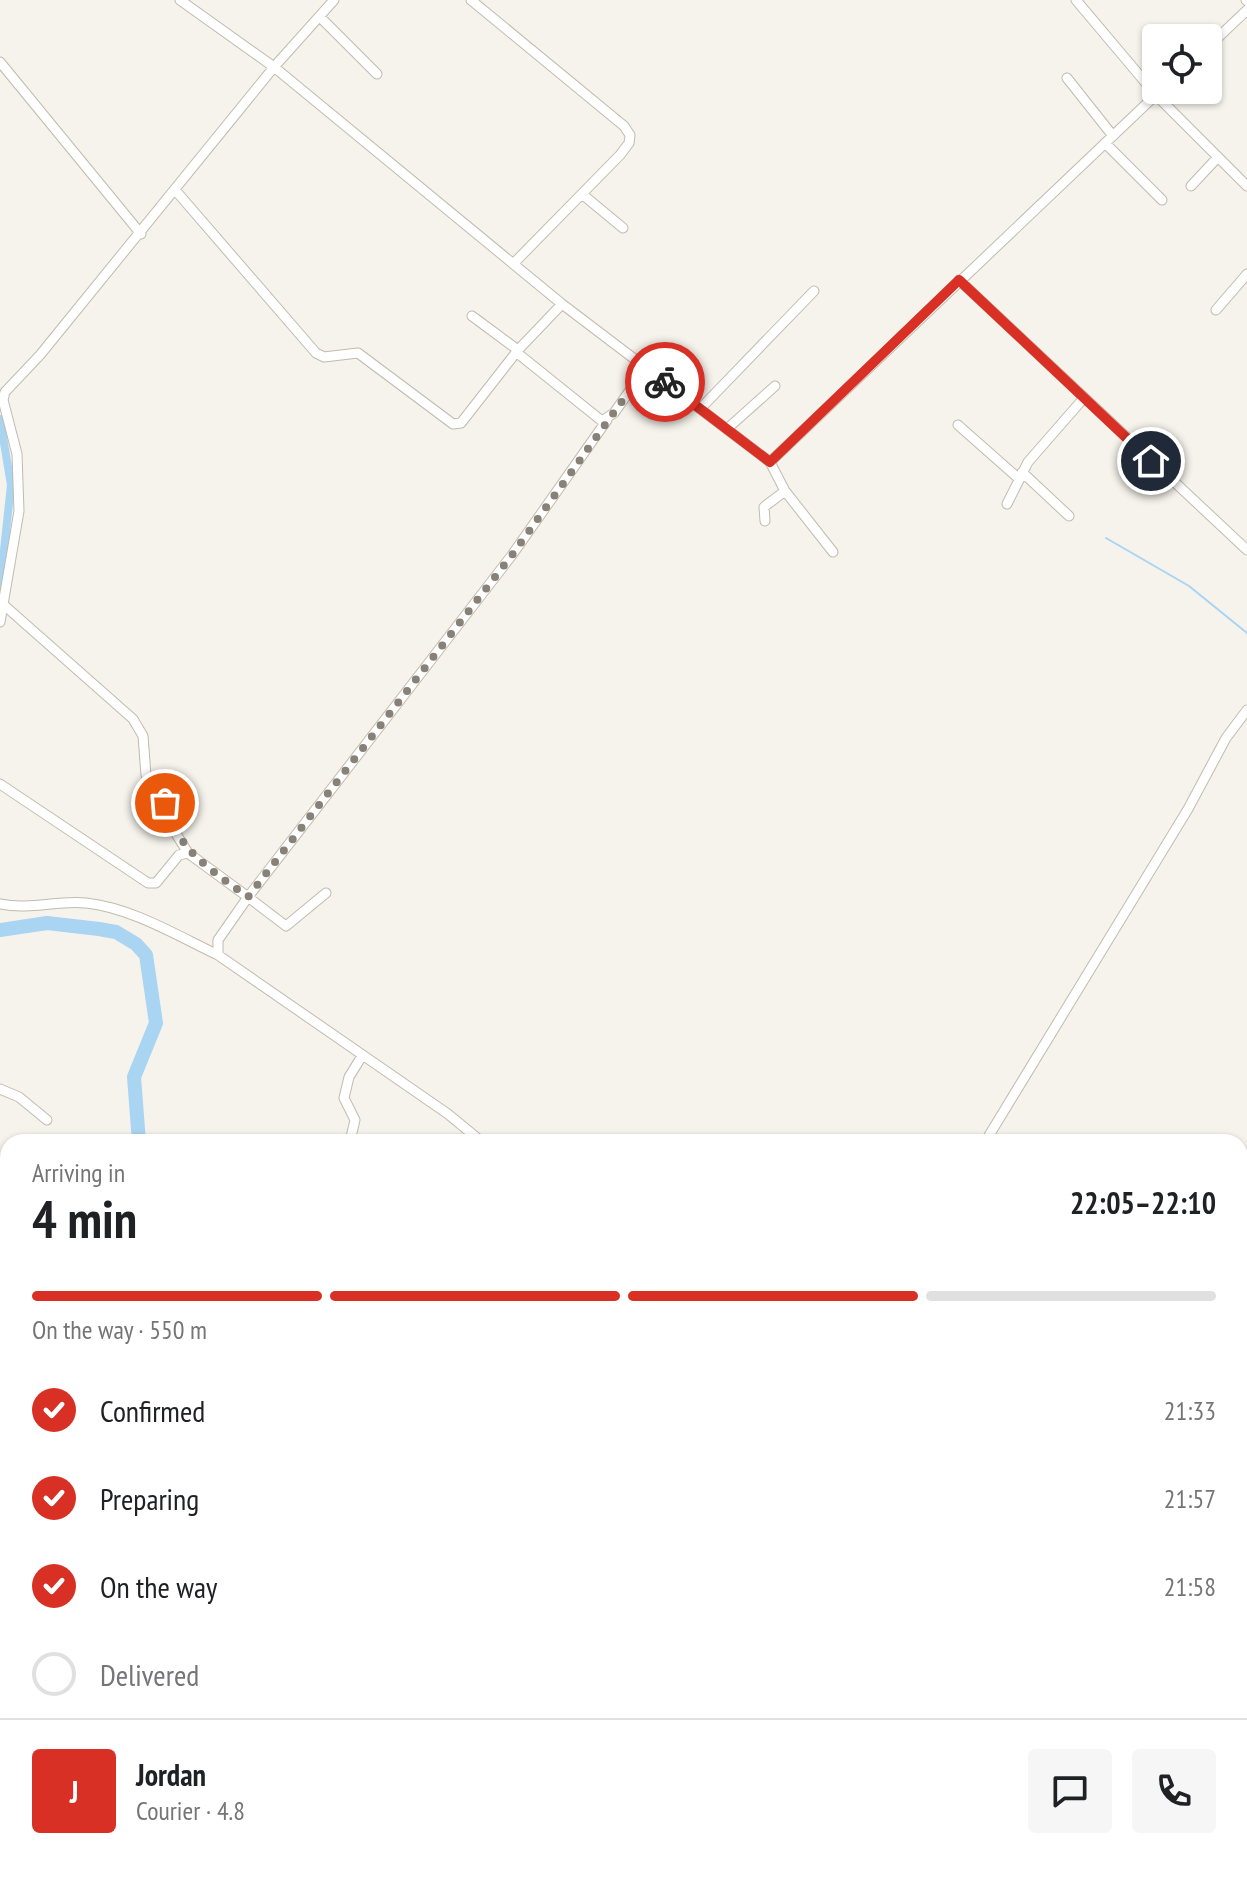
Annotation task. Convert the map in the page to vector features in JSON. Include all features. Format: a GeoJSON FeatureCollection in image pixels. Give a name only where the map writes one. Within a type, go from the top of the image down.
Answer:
{"type":"FeatureCollection","features":[{"type":"Feature","properties":{"kind":"street"},"geometry":{"type":"LineString","coordinates":[[180,0],[274,67],[515,262],[562,304],[770,462],[785,491],[833,552]]}},
{"type":"Feature","properties":{"kind":"street"},"geometry":{"type":"LineString","coordinates":[[0,622],[19,511],[17,454],[3,395],[141,234],[274,67],[334,0]]}},
{"type":"Feature","properties":{"kind":"street"},"geometry":{"type":"LineString","coordinates":[[471,0],[627,130],[629,143],[515,262]]}},
{"type":"Feature","properties":{"kind":"street"},"geometry":{"type":"LineString","coordinates":[[1076,0],[1142,73]]}},
{"type":"Feature","properties":{"kind":"street"},"geometry":{"type":"LineString","coordinates":[[1222,34],[1247,10]]}},
{"type":"Feature","properties":{"kind":"street"},"geometry":{"type":"LineString","coordinates":[[320,17],[377,74]]}},
{"type":"Feature","properties":{"kind":"street"},"geometry":{"type":"LineString","coordinates":[[0,62],[141,234]]}},
{"type":"Feature","properties":{"kind":"street"},"geometry":{"type":"LineString","coordinates":[[1067,78],[1109,140],[1162,200]]}},
{"type":"Feature","properties":{"kind":"street"},"geometry":{"type":"LineString","coordinates":[[770,462],[1146,104]]}},
{"type":"Feature","properties":{"kind":"street"},"geometry":{"type":"LineString","coordinates":[[1170,104],[1247,186]]}},
{"type":"Feature","properties":{"kind":"street"},"geometry":{"type":"LineString","coordinates":[[1191,186],[1218,157]]}},
{"type":"Feature","properties":{"kind":"street"},"geometry":{"type":"LineString","coordinates":[[176,191],[316,353],[324,357],[358,353],[453,424],[461,423],[517,351],[562,304]]}},
{"type":"Feature","properties":{"kind":"street"},"geometry":{"type":"LineString","coordinates":[[582,194],[623,228]]}},
{"type":"Feature","properties":{"kind":"street"},"geometry":{"type":"LineString","coordinates":[[1216,310],[1247,274]]}},
{"type":"Feature","properties":{"kind":"street"},"geometry":{"type":"LineString","coordinates":[[959,280],[1083,399],[1245,545]]}},
{"type":"Feature","properties":{"kind":"street"},"geometry":{"type":"LineString","coordinates":[[701,408],[814,291]]}},
{"type":"Feature","properties":{"kind":"street"},"geometry":{"type":"LineString","coordinates":[[472,316],[596,418],[607,420]]}},
{"type":"Feature","properties":{"kind":"street"},"geometry":{"type":"LineString","coordinates":[[218,955],[218,940],[248,897],[512,555],[645,369]]}},
{"type":"Feature","properties":{"kind":"street"},"geometry":{"type":"LineString","coordinates":[[728,428],[775,386]]}},
{"type":"Feature","properties":{"kind":"street"},"geometry":{"type":"LineString","coordinates":[[1007,504],[1020,475],[1083,399]]}},
{"type":"Feature","properties":{"kind":"street"},"geometry":{"type":"LineString","coordinates":[[958,425],[1069,516]]}},
{"type":"Feature","properties":{"kind":"street"},"geometry":{"type":"LineString","coordinates":[[765,521],[764,507],[785,491]]}},
{"type":"Feature","properties":{"kind":"street"},"geometry":{"type":"LineString","coordinates":[[5,606],[133,719],[143,736],[146,775],[161,794],[170,824],[188,853],[286,926],[326,893]]}},
{"type":"Feature","properties":{"kind":"street"},"geometry":{"type":"LineString","coordinates":[[990,1134],[1188,809],[1226,738],[1247,710]]}},
{"type":"Feature","properties":{"kind":"street"},"geometry":{"type":"LineString","coordinates":[[0,784],[148,883],[156,883],[179,855],[188,853]]}},
{"type":"Feature","properties":{"kind":"street"},"geometry":{"type":"LineString","coordinates":[[0,904],[24,908],[83,902],[113,907],[218,955],[471,1134]]}},
{"type":"Feature","properties":{"kind":"street"},"geometry":{"type":"LineString","coordinates":[[352,1134],[355,1120],[344,1098],[349,1077],[362,1056]]}},
{"type":"Feature","properties":{"kind":"street"},"geometry":{"type":"LineString","coordinates":[[0,1089],[19,1097],[47,1120]]}},
{"type":"Feature","properties":{"kind":"waterway"},"geometry":{"type":"LineString","coordinates":[[0,419],[11,485],[0,587]]}},
{"type":"Feature","properties":{"kind":"waterway"},"geometry":{"type":"LineString","coordinates":[[1106,538],[1189,586],[1247,633]]}},
{"type":"Feature","properties":{"kind":"waterway"},"geometry":{"type":"LineString","coordinates":[[0,930],[47,923],[99,929],[116,932],[136,944],[146,955],[156,1023],[134,1077],[138,1134]]}},
{"type":"Feature","properties":{"kind":"way so far"},"geometry":{"type":"LineString","coordinates":[[165,803],[170,824],[188,853],[248,897],[512,555],[645,369],[665,382]]}},
{"type":"Feature","properties":{"kind":"route"},"geometry":{"type":"LineString","coordinates":[[665,382],[770,462],[959,280],[1151,461]]}}]}
